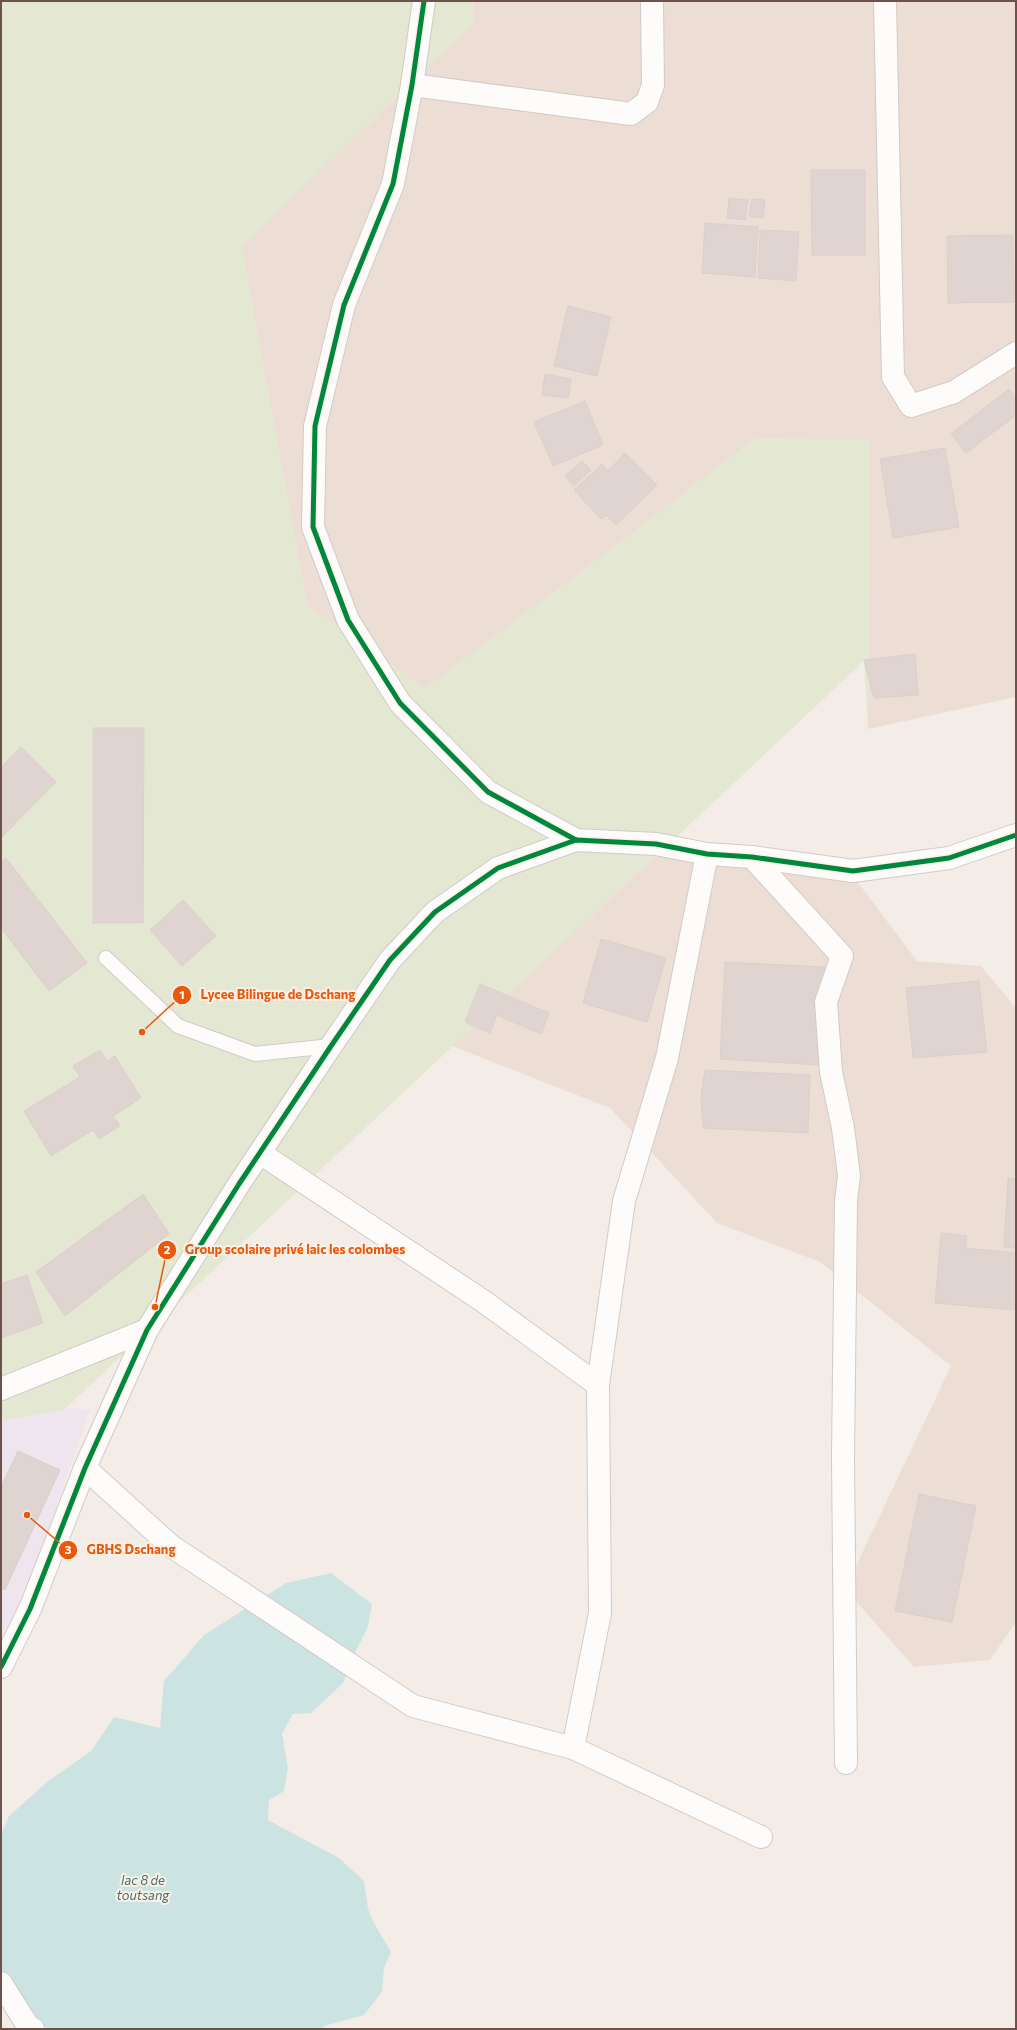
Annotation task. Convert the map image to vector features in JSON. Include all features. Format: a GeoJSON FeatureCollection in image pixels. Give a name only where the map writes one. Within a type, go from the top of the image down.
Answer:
{"type":"FeatureCollection","features":[{"type":"Feature","properties":{"kind":"street"},"geometry":{"type":"LineString","coordinates":[[424,1],[412,85],[394,184],[344,305],[315,426],[313,527],[348,620],[400,703],[488,792],[576,840]]}},
{"type":"Feature","properties":{"kind":"street"},"geometry":{"type":"LineString","coordinates":[[412,85],[631,114],[647,102],[653,85],[652,1]]}},
{"type":"Feature","properties":{"kind":"street"},"geometry":{"type":"LineString","coordinates":[[885,1],[893,378],[911,406],[954,392],[1016,353]]}},
{"type":"Feature","properties":{"kind":"street"},"geometry":{"type":"LineString","coordinates":[[1,1667],[30,1610],[85,1468],[147,1330],[260,1153],[390,960],[434,912],[498,868],[576,840],[656,844],[706,854],[752,857],[853,872],[949,858],[1016,835]]}},
{"type":"Feature","properties":{"kind":"street"},"geometry":{"type":"LineString","coordinates":[[573,1748],[600,1613],[598,1385],[624,1202],[667,1058],[706,854]]}},
{"type":"Feature","properties":{"kind":"street"},"geometry":{"type":"LineString","coordinates":[[752,857],[842,956],[826,1002],[830,1072],[843,1128],[849,1176],[846,1202],[842,1458],[846,1763]]}},
{"type":"Feature","properties":{"kind":"street"},"geometry":{"type":"LineString","coordinates":[[260,1153],[483,1301],[598,1385]]}},
{"type":"Feature","properties":{"kind":"street"},"geometry":{"type":"LineString","coordinates":[[1,1389],[147,1330]]}},
{"type":"Feature","properties":{"kind":"street"},"geometry":{"type":"LineString","coordinates":[[85,1468],[171,1546],[413,1706],[573,1748],[761,1836]]}},
{"type":"Feature","properties":{"kind":"street"},"geometry":{"type":"LineString","coordinates":[[1,1648],[30,1610]]}},
{"type":"Feature","properties":{"kind":"street"},"geometry":{"type":"LineString","coordinates":[[1,1983],[30,2028]]}},
{"type":"Feature","properties":{"kind":"lane"},"geometry":{"type":"LineString","coordinates":[[106,958],[178,1026],[255,1054],[331,1046]]}},
{"type":"Feature","properties":{"kind":"shaded area"},"geometry":{"type":"Polygon","coordinates":[[[473,1],[1016,1],[1016,697],[868,729],[869,441],[756,438],[595,562],[425,689],[307,605],[241,246],[474,22],[473,1]]]}},
{"type":"Feature","properties":{"kind":"shaded area"},"geometry":{"type":"Polygon","coordinates":[[[671,842],[848,869],[917,961],[981,966],[1016,1008],[1016,1622],[990,1660],[914,1667],[845,1589],[951,1366],[820,1262],[717,1223],[610,1108],[452,1046],[671,842]]]}},
{"type":"Feature","properties":{"kind":"shaded area"},"geometry":{"type":"Polygon","coordinates":[[[74,1408],[90,1410],[20,1610],[1,1633],[1,1421],[74,1408]]]}},
{"type":"Feature","properties":{"kind":"green space"},"geometry":{"type":"Polygon","coordinates":[[[1,1],[473,1],[474,22],[242,246],[307,605],[425,689],[595,562],[756,438],[869,440],[868,729],[864,661],[64,1410],[1,1421],[1,1]]]}},
{"type":"Feature","properties":{"kind":"water","name":"lac 8 de toutsang"},"geometry":{"type":"Polygon","coordinates":[[[331,1573],[372,1604],[368,1627],[353,1657],[343,1683],[311,1713],[293,1714],[282,1734],[288,1768],[284,1791],[269,1800],[268,1820],[339,1858],[364,1881],[368,1909],[374,1923],[391,1952],[384,1968],[382,1992],[364,2015],[324,2026],[324,2029],[49,2029],[37,2024],[1,1977],[1,1835],[9,1816],[47,1782],[91,1751],[114,1717],[160,1728],[164,1681],[204,1635],[286,1583],[331,1573]]]}},
{"type":"Feature","properties":{"kind":"building"},"geometry":{"type":"Polygon","coordinates":[[[811,170],[865,170],[865,255],[812,255],[811,170]]]}},
{"type":"Feature","properties":{"kind":"building"},"geometry":{"type":"Polygon","coordinates":[[[729,198],[748,200],[745,220],[727,218],[729,198]]]}},
{"type":"Feature","properties":{"kind":"building"},"geometry":{"type":"Polygon","coordinates":[[[752,199],[765,200],[763,218],[749,216],[752,199]]]}},
{"type":"Feature","properties":{"kind":"building"},"geometry":{"type":"Polygon","coordinates":[[[705,223],[758,227],[755,277],[702,273],[705,223]]]}},
{"type":"Feature","properties":{"kind":"building"},"geometry":{"type":"Polygon","coordinates":[[[760,230],[799,232],[796,281],[758,278],[760,230]]]}},
{"type":"Feature","properties":{"kind":"building"},"geometry":{"type":"Polygon","coordinates":[[[1013,235],[1014,302],[948,303],[947,236],[1013,235]]]}},
{"type":"Feature","properties":{"kind":"building"},"geometry":{"type":"Polygon","coordinates":[[[568,306],[611,317],[597,376],[554,366],[568,306]]]}},
{"type":"Feature","properties":{"kind":"building"},"geometry":{"type":"Polygon","coordinates":[[[545,374],[571,379],[568,398],[542,395],[545,374]]]}},
{"type":"Feature","properties":{"kind":"building"},"geometry":{"type":"Polygon","coordinates":[[[1009,389],[1016,398],[1016,415],[966,453],[951,434],[1009,389]]]}},
{"type":"Feature","properties":{"kind":"building"},"geometry":{"type":"Polygon","coordinates":[[[585,401],[603,445],[553,466],[534,422],[585,401]]]}},
{"type":"Feature","properties":{"kind":"building"},"geometry":{"type":"Polygon","coordinates":[[[945,448],[959,527],[893,538],[880,459],[945,448]]]}},
{"type":"Feature","properties":{"kind":"building"},"geometry":{"type":"Polygon","coordinates":[[[625,453],[657,485],[616,525],[606,515],[601,519],[574,490],[602,464],[608,471],[625,453]]]}},
{"type":"Feature","properties":{"kind":"building"},"geometry":{"type":"Polygon","coordinates":[[[582,461],[591,470],[574,486],[565,476],[582,461]]]}},
{"type":"Feature","properties":{"kind":"building"},"geometry":{"type":"Polygon","coordinates":[[[915,654],[918,695],[874,698],[864,660],[915,654]]]}},
{"type":"Feature","properties":{"kind":"building"},"geometry":{"type":"Polygon","coordinates":[[[93,728],[144,728],[143,923],[93,923],[93,728]]]}},
{"type":"Feature","properties":{"kind":"building"},"geometry":{"type":"Polygon","coordinates":[[[21,747],[56,782],[1,838],[1,767],[21,747]]]}},
{"type":"Feature","properties":{"kind":"building"},"geometry":{"type":"Polygon","coordinates":[[[6,858],[87,963],[49,991],[1,928],[1,862],[6,858]]]}},
{"type":"Feature","properties":{"kind":"building"},"geometry":{"type":"Polygon","coordinates":[[[183,900],[216,936],[182,966],[150,930],[183,900]]]}},
{"type":"Feature","properties":{"kind":"building"},"geometry":{"type":"Polygon","coordinates":[[[601,939],[666,958],[647,1022],[583,1003],[601,939]]]}},
{"type":"Feature","properties":{"kind":"building"},"geometry":{"type":"Polygon","coordinates":[[[725,962],[825,967],[820,1065],[720,1059],[725,962]]]}},
{"type":"Feature","properties":{"kind":"building"},"geometry":{"type":"Polygon","coordinates":[[[979,981],[987,1052],[913,1058],[906,988],[979,981]]]}},
{"type":"Feature","properties":{"kind":"building"},"geometry":{"type":"Polygon","coordinates":[[[480,984],[549,1013],[541,1034],[497,1015],[490,1033],[465,1022],[480,984]]]}},
{"type":"Feature","properties":{"kind":"building"},"geometry":{"type":"Polygon","coordinates":[[[100,1050],[107,1061],[115,1056],[141,1098],[113,1116],[120,1126],[99,1139],[93,1130],[51,1156],[24,1111],[80,1077],[73,1066],[100,1050]]]}},
{"type":"Feature","properties":{"kind":"building"},"geometry":{"type":"Polygon","coordinates":[[[705,1070],[810,1075],[808,1133],[703,1128],[701,1097],[705,1070]]]}},
{"type":"Feature","properties":{"kind":"building"},"geometry":{"type":"Polygon","coordinates":[[[1008,1178],[1016,1179],[1016,1248],[1004,1247],[1008,1178]]]}},
{"type":"Feature","properties":{"kind":"building"},"geometry":{"type":"Polygon","coordinates":[[[143,1194],[169,1234],[65,1316],[36,1272],[143,1194]]]}},
{"type":"Feature","properties":{"kind":"building"},"geometry":{"type":"Polygon","coordinates":[[[941,1233],[967,1236],[965,1248],[1016,1253],[1016,1310],[935,1303],[941,1233]]]}},
{"type":"Feature","properties":{"kind":"building"},"geometry":{"type":"Polygon","coordinates":[[[27,1275],[43,1323],[1,1338],[1,1284],[27,1275]]]}},
{"type":"Feature","properties":{"kind":"building"},"geometry":{"type":"Polygon","coordinates":[[[18,1451],[60,1470],[5,1590],[1,1588],[1,1487],[18,1451]]]}},
{"type":"Feature","properties":{"kind":"building"},"geometry":{"type":"Polygon","coordinates":[[[919,1494],[976,1506],[952,1622],[895,1611],[919,1494]]]}},
{"type":"Feature","properties":{"kind":"cycle path"},"geometry":{"type":"LineString","coordinates":[[424,1],[412,85],[393,184],[344,305],[315,426],[313,527],[348,620],[400,703],[488,792],[576,840]]}},
{"type":"Feature","properties":{"kind":"cycle path"},"geometry":{"type":"LineString","coordinates":[[1,1667],[30,1609],[85,1468],[147,1330],[239,1184],[390,960],[435,912],[498,868],[576,840],[656,844],[707,854],[752,857],[853,871],[949,858],[1016,835]]}},
{"type":"Feature","properties":{"kind":"place","name":"Lycee Bilingue de Dschang"},"geometry":{"type":"Point","coordinates":[142,1032]}},
{"type":"Feature","properties":{"kind":"place","name":"Group scolaire privé laic les colombes"},"geometry":{"type":"Point","coordinates":[155,1307]}},
{"type":"Feature","properties":{"kind":"place","name":"GBHS Dschang"},"geometry":{"type":"Point","coordinates":[27,1515]}}]}
